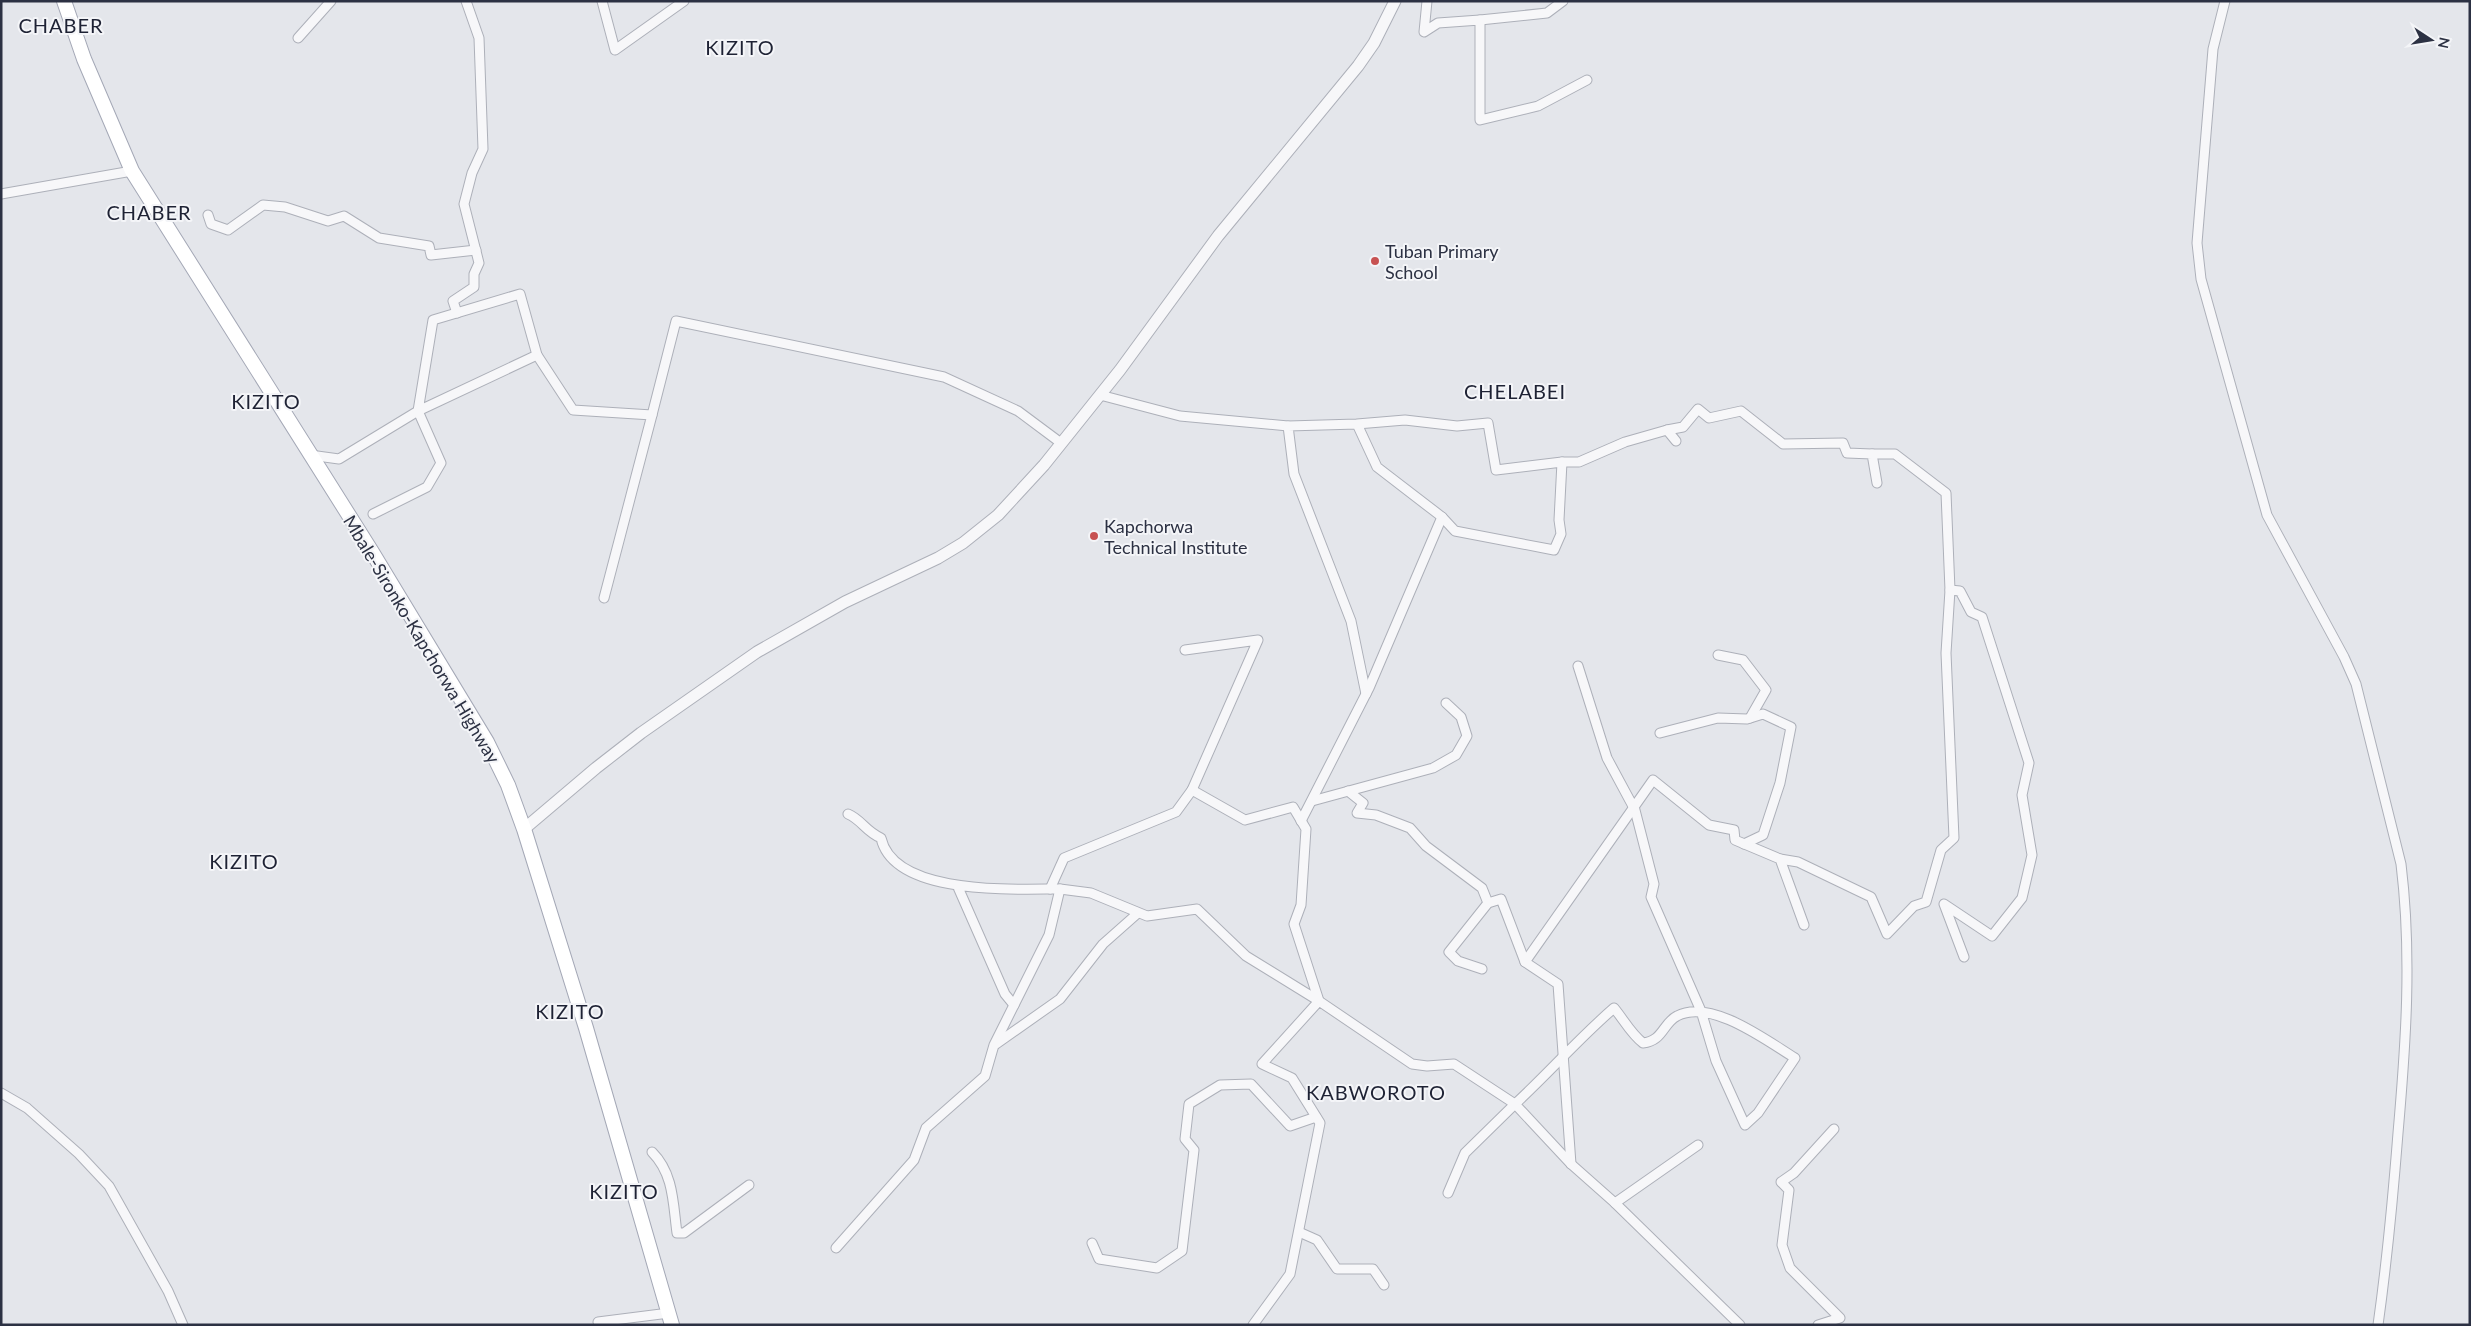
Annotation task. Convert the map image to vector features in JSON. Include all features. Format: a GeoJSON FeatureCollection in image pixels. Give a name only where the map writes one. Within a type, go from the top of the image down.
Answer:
{"type":"FeatureCollection","features":[{"type":"Feature","properties":{"kind":"main road","name":"Mbale-Sironko-Kapchorwa Highway"},"geometry":{"type":"LineString","coordinates":[[64,1],[84,59],[132,171],[487,742],[508,785],[524,829],[586,1028],[670,1319]]}},
{"type":"Feature","properties":{"kind":"street"},"geometry":{"type":"LineString","coordinates":[[298,38],[331,1]]}},
{"type":"Feature","properties":{"kind":"street"},"geometry":{"type":"LineString","coordinates":[[457,312],[453,301],[474,287],[474,274],[479,263],[464,204],[472,173],[483,149],[479,38],[466,1]]}},
{"type":"Feature","properties":{"kind":"street"},"geometry":{"type":"LineString","coordinates":[[602,1],[615,50],[684,1]]}},
{"type":"Feature","properties":{"kind":"street"},"geometry":{"type":"LineString","coordinates":[[524,829],[641,733],[757,652],[846,602],[938,558],[998,515],[1100,395],[1218,236],[1358,66],[1374,43],[1396,1]]}},
{"type":"Feature","properties":{"kind":"street"},"geometry":{"type":"LineString","coordinates":[[1427,1],[1424,32],[1438,23],[1547,13],[1563,1]]}},
{"type":"Feature","properties":{"kind":"street"},"geometry":{"type":"LineString","coordinates":[[2225,1],[2213,49],[2196,243],[2201,279],[2268,515],[2344,657],[2356,684],[2401,864],[2404,891],[2408,1001],[2406,1042],[2386,1264],[2378,1325]]}},
{"type":"Feature","properties":{"kind":"street"},"geometry":{"type":"LineString","coordinates":[[1480,20],[1480,120],[1538,106],[1587,80]]}},
{"type":"Feature","properties":{"kind":"street"},"geometry":{"type":"LineString","coordinates":[[1,194],[132,171]]}},
{"type":"Feature","properties":{"kind":"street"},"geometry":{"type":"LineString","coordinates":[[208,215],[211,224],[228,230],[263,205],[285,207],[328,221],[344,216],[379,238],[429,246],[431,255],[476,250]]}},
{"type":"Feature","properties":{"kind":"street"},"geometry":{"type":"LineString","coordinates":[[373,514],[427,486],[441,463],[418,411],[432,320],[520,294],[537,355],[573,410],[652,415]]}},
{"type":"Feature","properties":{"kind":"street"},"geometry":{"type":"LineString","coordinates":[[604,598],[676,321],[944,377],[1018,411],[1061,443]]}},
{"type":"Feature","properties":{"kind":"street"},"geometry":{"type":"LineString","coordinates":[[310,455],[339,459],[418,411],[537,355]]}},
{"type":"Feature","properties":{"kind":"street"},"geometry":{"type":"LineString","coordinates":[[1100,395],[1180,416],[1288,426],[1357,424],[1405,420],[1457,426],[1488,423],[1496,470],[1562,462],[1579,462],[1625,442],[1683,427],[1698,409],[1709,418],[1741,411],[1783,444],[1843,443],[1847,453],[1895,454],[1946,493],[1950,590],[1946,653],[1954,838],[1941,850],[1926,902],[1914,906],[1887,934],[1872,897],[1798,862],[1780,859],[1735,840],[1734,830],[1709,825],[1653,780],[1525,962]]}},
{"type":"Feature","properties":{"kind":"street"},"geometry":{"type":"LineString","coordinates":[[1357,424],[1377,467],[1442,517],[1455,531],[1554,550],[1561,534],[1559,520],[1562,462]]}},
{"type":"Feature","properties":{"kind":"street"},"geometry":{"type":"LineString","coordinates":[[1288,426],[1294,474],[1351,621],[1366,694]]}},
{"type":"Feature","properties":{"kind":"street"},"geometry":{"type":"LineString","coordinates":[[1667,430],[1676,441]]}},
{"type":"Feature","properties":{"kind":"street"},"geometry":{"type":"LineString","coordinates":[[1872,454],[1877,483]]}},
{"type":"Feature","properties":{"kind":"street"},"geometry":{"type":"LineString","coordinates":[[1301,821],[1366,694],[1442,517]]}},
{"type":"Feature","properties":{"kind":"street"},"geometry":{"type":"LineString","coordinates":[[1950,590],[1960,591],[1971,612],[1982,617],[2029,763],[2022,795],[2032,855],[2022,898],[1992,936],[1944,904],[1964,957]]}},
{"type":"Feature","properties":{"kind":"street"},"geometry":{"type":"LineString","coordinates":[[1050,889],[1064,858],[1176,812],[1192,790],[1258,640],[1185,650]]}},
{"type":"Feature","properties":{"kind":"street"},"geometry":{"type":"LineString","coordinates":[[1718,655],[1743,660],[1766,690],[1750,718]]}},
{"type":"Feature","properties":{"kind":"street"},"geometry":{"type":"LineString","coordinates":[[1448,1193],[1465,1153],[1514,1104],[1549,1073],[1562,1055],[1614,1008],[1626,1022],[1634,1037],[1643,1043],[1651,1042],[1665,1030],[1675,1016],[1689,1011],[1701,1011],[1736,1023],[1795,1058],[1758,1113],[1745,1125],[1716,1061],[1701,1011],[1651,896],[1654,884],[1634,808],[1607,758],[1578,666]]}},
{"type":"Feature","properties":{"kind":"street"},"geometry":{"type":"LineString","coordinates":[[1312,801],[1433,768],[1456,754],[1466,736],[1461,717],[1446,703]]}},
{"type":"Feature","properties":{"kind":"street"},"geometry":{"type":"LineString","coordinates":[[1660,733],[1718,718],[1750,718],[1763,714],[1790,727],[1780,783],[1763,835],[1744,844]]}},
{"type":"Feature","properties":{"kind":"street"},"geometry":{"type":"LineString","coordinates":[[1192,790],[1245,820],[1293,808],[1306,829],[1301,895],[1294,924],[1319,1001]]}},
{"type":"Feature","properties":{"kind":"street"},"geometry":{"type":"LineString","coordinates":[[1348,791],[1363,803],[1357,813],[1376,815],[1410,828],[1426,846],[1482,888],[1488,903]]}},
{"type":"Feature","properties":{"kind":"street"},"geometry":{"type":"LineString","coordinates":[[848,814],[855,817],[869,833],[881,838],[884,850],[906,869],[923,877],[978,889],[1060,889],[1091,893],[1147,916],[1197,908],[1246,956],[1319,1001],[1412,1064],[1427,1066],[1454,1064],[1514,1104],[1571,1164],[1615,1203],[1740,1325]]}},
{"type":"Feature","properties":{"kind":"street"},"geometry":{"type":"LineString","coordinates":[[1780,859],[1804,925]]}},
{"type":"Feature","properties":{"kind":"street"},"geometry":{"type":"LineString","coordinates":[[957,884],[1004,994],[1014,1005]]}},
{"type":"Feature","properties":{"kind":"street"},"geometry":{"type":"LineString","coordinates":[[836,1248],[914,1160],[926,1128],[984,1076],[994,1045],[1049,935],[1060,889]]}},
{"type":"Feature","properties":{"kind":"street"},"geometry":{"type":"LineString","coordinates":[[1482,969],[1458,961],[1449,952],[1488,903],[1501,899],[1525,962],[1558,984],[1571,1164]]}},
{"type":"Feature","properties":{"kind":"street"},"geometry":{"type":"LineString","coordinates":[[994,1045],[1060,999],[1103,944],[1138,913]]}},
{"type":"Feature","properties":{"kind":"street"},"geometry":{"type":"LineString","coordinates":[[1253,1325],[1290,1274],[1320,1123],[1292,1078],[1262,1064],[1319,1001]]}},
{"type":"Feature","properties":{"kind":"street"},"geometry":{"type":"LineString","coordinates":[[1092,1243],[1099,1260],[1157,1268],[1182,1251],[1194,1150],[1185,1139],[1189,1104],[1220,1085],[1251,1084],[1290,1126],[1316,1117]]}},
{"type":"Feature","properties":{"kind":"street"},"geometry":{"type":"LineString","coordinates":[[1,1093],[27,1108],[79,1154],[109,1186],[168,1291],[183,1325]]}},
{"type":"Feature","properties":{"kind":"street"},"geometry":{"type":"LineString","coordinates":[[1818,1325],[1840,1318],[1790,1268],[1782,1245],[1789,1190],[1781,1182],[1794,1173],[1834,1129]]}},
{"type":"Feature","properties":{"kind":"street"},"geometry":{"type":"LineString","coordinates":[[1615,1203],[1698,1145]]}},
{"type":"Feature","properties":{"kind":"street"},"geometry":{"type":"LineString","coordinates":[[652,1152],[660,1160],[669,1176],[677,1233],[684,1233],[749,1185]]}},
{"type":"Feature","properties":{"kind":"street"},"geometry":{"type":"LineString","coordinates":[[1299,1232],[1318,1240],[1337,1269],[1372,1269],[1384,1285]]}},
{"type":"Feature","properties":{"kind":"street"},"geometry":{"type":"LineString","coordinates":[[598,1322],[670,1319]]}},
{"type":"Feature","properties":{"kind":"place","name":"Tuban Primary School"},"geometry":{"type":"Point","coordinates":[1375,261]}},
{"type":"Feature","properties":{"kind":"place","name":"Kapchorwa Technical Institute"},"geometry":{"type":"Point","coordinates":[1094,536]}},
{"type":"Feature","properties":{"kind":"district","name":"CHABER"},"geometry":{"type":"Point","coordinates":[61,25]}},
{"type":"Feature","properties":{"kind":"district","name":"KIZITO"},"geometry":{"type":"Point","coordinates":[740,47]}},
{"type":"Feature","properties":{"kind":"district","name":"CHABER"},"geometry":{"type":"Point","coordinates":[149,212]}},
{"type":"Feature","properties":{"kind":"district","name":"CHELABEI"},"geometry":{"type":"Point","coordinates":[1515,391]}},
{"type":"Feature","properties":{"kind":"district","name":"KIZITO"},"geometry":{"type":"Point","coordinates":[266,401]}},
{"type":"Feature","properties":{"kind":"district","name":"KIZITO"},"geometry":{"type":"Point","coordinates":[244,861]}},
{"type":"Feature","properties":{"kind":"district","name":"KIZITO"},"geometry":{"type":"Point","coordinates":[570,1011]}},
{"type":"Feature","properties":{"kind":"district","name":"KABWOROTO"},"geometry":{"type":"Point","coordinates":[1376,1092]}},
{"type":"Feature","properties":{"kind":"district","name":"KIZITO"},"geometry":{"type":"Point","coordinates":[624,1191]}}]}
